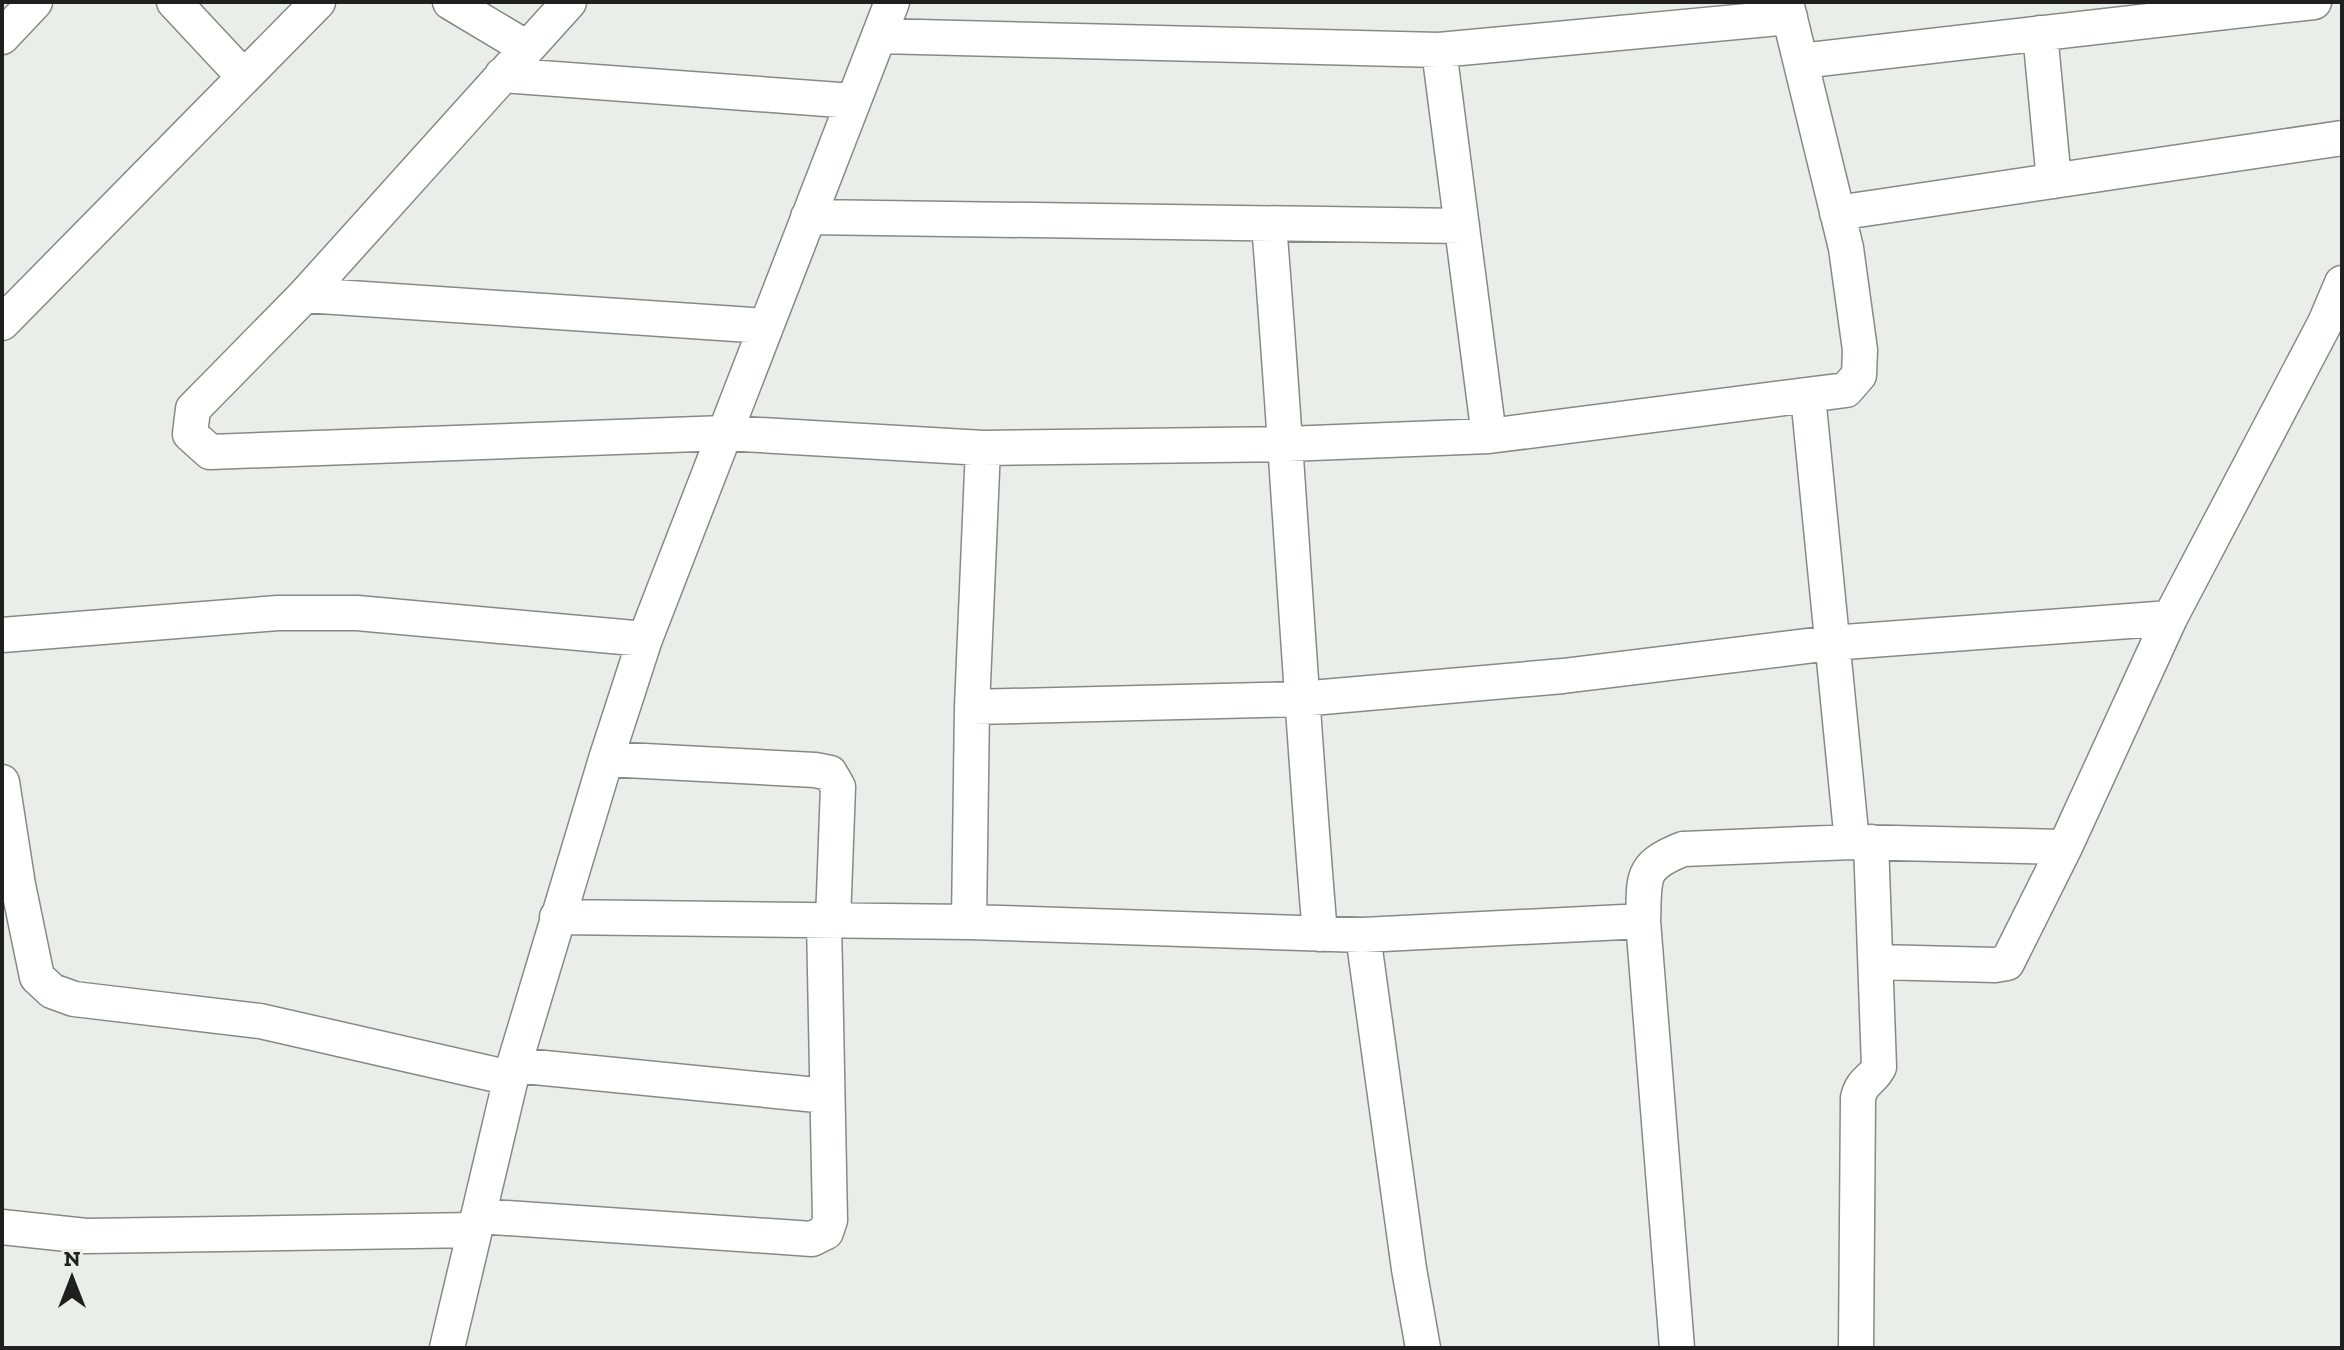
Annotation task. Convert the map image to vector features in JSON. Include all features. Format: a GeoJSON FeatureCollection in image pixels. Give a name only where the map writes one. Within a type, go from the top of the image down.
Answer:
{"type":"FeatureCollection","features":[{"type":"Feature","properties":{"kind":"street"},"geometry":{"type":"LineString","coordinates":[[2,37],[35,2]]}},
{"type":"Feature","properties":{"kind":"street"},"geometry":{"type":"LineString","coordinates":[[174,2],[244,77]]}},
{"type":"Feature","properties":{"kind":"street"},"geometry":{"type":"LineString","coordinates":[[2,323],[318,2]]}},
{"type":"Feature","properties":{"kind":"street"},"geometry":{"type":"LineString","coordinates":[[450,2],[527,48]]}},
{"type":"Feature","properties":{"kind":"street"},"geometry":{"type":"LineString","coordinates":[[569,2],[305,295],[193,409],[190,434],[210,452],[725,433],[983,448],[1287,444],[1489,436],[1846,390],[1859,375],[1860,350],[1846,248],[1788,9],[1439,50],[879,36]]}},
{"type":"Feature","properties":{"kind":"street"},"geometry":{"type":"LineString","coordinates":[[447,1348],[512,1072],[557,917],[645,639],[892,2]]}},
{"type":"Feature","properties":{"kind":"street"},"geometry":{"type":"LineString","coordinates":[[1801,61],[2314,2]]}},
{"type":"Feature","properties":{"kind":"street"},"geometry":{"type":"LineString","coordinates":[[2040,33],[2054,181]]}},
{"type":"Feature","properties":{"kind":"street"},"geometry":{"type":"LineString","coordinates":[[1439,50],[1489,436]]}},
{"type":"Feature","properties":{"kind":"street"},"geometry":{"type":"LineString","coordinates":[[502,75],[853,101]]}},
{"type":"Feature","properties":{"kind":"street"},"geometry":{"type":"LineString","coordinates":[[1837,213],[2342,138]]}},
{"type":"Feature","properties":{"kind":"street"},"geometry":{"type":"LineString","coordinates":[[808,217],[1462,226]]}},
{"type":"Feature","properties":{"kind":"street"},"geometry":{"type":"LineString","coordinates":[[1269,224],[1287,444],[1300,699],[1320,934]]}},
{"type":"Feature","properties":{"kind":"street"},"geometry":{"type":"LineString","coordinates":[[1877,962],[2007,963],[2065,847],[2170,618],[2325,323],[2342,283]]}},
{"type":"Feature","properties":{"kind":"street"},"geometry":{"type":"LineString","coordinates":[[305,295],[766,326]]}},
{"type":"Feature","properties":{"kind":"street"},"geometry":{"type":"LineString","coordinates":[[1808,396],[1831,643],[1877,962],[1879,1067],[1860,1085],[1858,1098],[1856,1348]]}},
{"type":"Feature","properties":{"kind":"street"},"geometry":{"type":"LineString","coordinates":[[969,922],[972,707],[983,448]]}},
{"type":"Feature","properties":{"kind":"street"},"geometry":{"type":"LineString","coordinates":[[2,635],[278,613],[357,613],[645,639]]}},
{"type":"Feature","properties":{"kind":"street"},"geometry":{"type":"LineString","coordinates":[[972,707],[1300,699],[1563,676],[1831,643],[2170,618]]}},
{"type":"Feature","properties":{"kind":"street"},"geometry":{"type":"LineString","coordinates":[[2,1227],[86,1236],[476,1223],[812,1239],[826,1232],[830,1220],[827,1096],[829,921],[838,787],[830,773],[815,770],[606,759]]}},
{"type":"Feature","properties":{"kind":"street"},"geometry":{"type":"LineString","coordinates":[[2,782],[10,886],[37,977],[52,991],[74,999],[260,1021],[512,1072],[827,1096]]}},
{"type":"Feature","properties":{"kind":"street"},"geometry":{"type":"LineString","coordinates":[[1677,1348],[1643,921],[1645,875],[1659,858],[1683,849],[1862,842],[2065,847]]}},
{"type":"Feature","properties":{"kind":"street"},"geometry":{"type":"LineString","coordinates":[[557,917],[969,922],[1363,935],[1643,921]]}},
{"type":"Feature","properties":{"kind":"street"},"geometry":{"type":"LineString","coordinates":[[1363,935],[1423,1348]]}}]}
